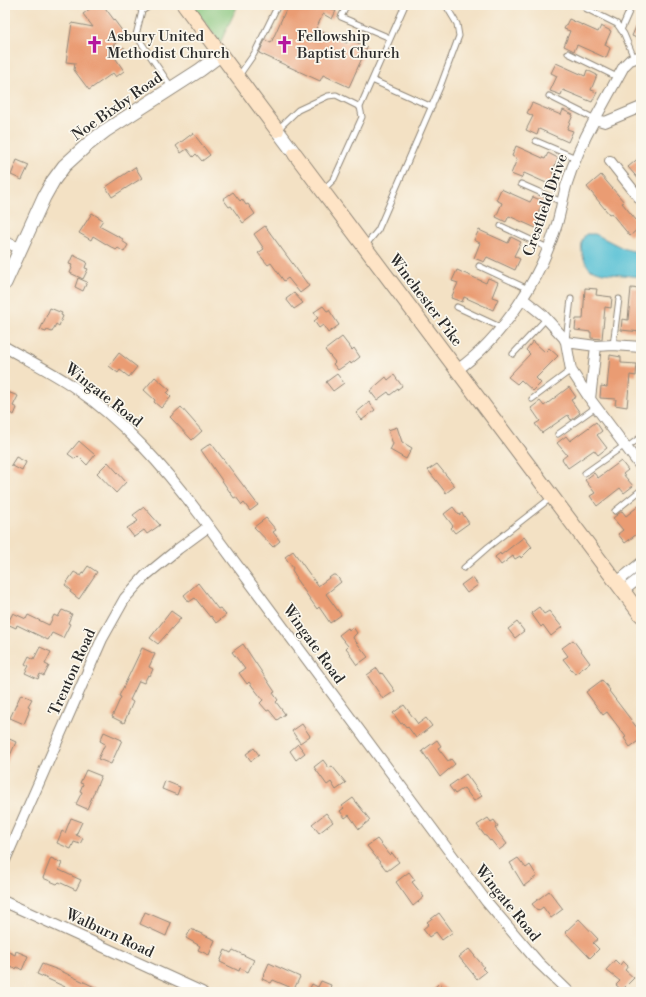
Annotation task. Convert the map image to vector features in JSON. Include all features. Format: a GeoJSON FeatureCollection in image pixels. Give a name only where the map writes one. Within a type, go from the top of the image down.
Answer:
{"type":"FeatureCollection","features":[{"type":"Feature","properties":{"kind":"main road","name":"Winchester Pike"},"geometry":{"type":"LineString","coordinates":[[184,5],[277,130]]}},
{"type":"Feature","properties":{"kind":"main road","name":"Winchester Pike"},"geometry":{"type":"LineString","coordinates":[[295,154],[641,615]]}},
{"type":"Feature","properties":{"kind":"street","name":"Noe Bixby Road"},"geometry":{"type":"LineString","coordinates":[[5,284],[20,248],[44,198],[53,181],[64,166],[105,131],[200,70],[220,55]]}},
{"type":"Feature","properties":{"kind":"street","name":"Crestfield Drive"},"geometry":{"type":"LineString","coordinates":[[457,370],[477,354],[523,299],[529,289],[557,225],[567,182],[576,158],[617,77],[624,66],[637,57]]}},
{"type":"Feature","properties":{"kind":"street"},"geometry":{"type":"LineString","coordinates":[[596,119],[606,122],[641,107]]}},
{"type":"Feature","properties":{"kind":"street","name":"Winchester Pike"},"geometry":{"type":"LineString","coordinates":[[277,130],[295,154]]}},
{"type":"Feature","properties":{"kind":"street"},"geometry":{"type":"LineString","coordinates":[[610,161],[641,200]]}},
{"type":"Feature","properties":{"kind":"street"},"geometry":{"type":"LineString","coordinates":[[5,242],[20,248]]}},
{"type":"Feature","properties":{"kind":"street"},"geometry":{"type":"LineString","coordinates":[[523,299],[547,318],[558,330],[566,342],[570,370],[641,467]]}},
{"type":"Feature","properties":{"kind":"street"},"geometry":{"type":"LineString","coordinates":[[566,342],[596,346],[613,345],[641,347]]}},
{"type":"Feature","properties":{"kind":"street"},"geometry":{"type":"LineString","coordinates":[[593,403],[596,346]]}},
{"type":"Feature","properties":{"kind":"street","name":"Wingate Road"},"geometry":{"type":"LineString","coordinates":[[5,347],[47,370],[74,388],[124,427],[148,451],[178,486],[486,901],[538,962],[569,992]]}},
{"type":"Feature","properties":{"kind":"street","name":"Trenton Road"},"geometry":{"type":"LineString","coordinates":[[5,860],[100,645],[125,598],[145,576],[208,527]]}},
{"type":"Feature","properties":{"kind":"street"},"geometry":{"type":"LineString","coordinates":[[620,587],[641,563]]}},
{"type":"Feature","properties":{"kind":"street"},"geometry":{"type":"LineString","coordinates":[[620,587],[641,577]]}},
{"type":"Feature","properties":{"kind":"street","name":"Walburn Road"},"geometry":{"type":"LineString","coordinates":[[5,902],[202,992]]}},
{"type":"Feature","properties":{"kind":"lane"},"geometry":{"type":"LineString","coordinates":[[137,5],[142,11]]}},
{"type":"Feature","properties":{"kind":"lane"},"geometry":{"type":"LineString","coordinates":[[151,5],[142,11],[136,35],[172,88]]}},
{"type":"Feature","properties":{"kind":"lane"},"geometry":{"type":"LineString","coordinates":[[238,78],[254,54],[278,5]]}},
{"type":"Feature","properties":{"kind":"lane"},"geometry":{"type":"LineString","coordinates":[[347,5],[341,17],[390,38]]}},
{"type":"Feature","properties":{"kind":"lane"},"geometry":{"type":"LineString","coordinates":[[322,191],[334,179],[362,117],[360,108],[405,5]]}},
{"type":"Feature","properties":{"kind":"lane"},"geometry":{"type":"LineString","coordinates":[[364,246],[378,230],[450,65],[459,36],[457,24],[448,9],[448,5]]}},
{"type":"Feature","properties":{"kind":"lane"},"geometry":{"type":"LineString","coordinates":[[585,5],[585,8],[617,24],[637,57]]}},
{"type":"Feature","properties":{"kind":"lane"},"geometry":{"type":"LineString","coordinates":[[621,30],[632,5]]}},
{"type":"Feature","properties":{"kind":"lane"},"geometry":{"type":"LineString","coordinates":[[568,53],[617,77]]}},
{"type":"Feature","properties":{"kind":"lane"},"geometry":{"type":"LineString","coordinates":[[372,80],[432,107]]}},
{"type":"Feature","properties":{"kind":"lane"},"geometry":{"type":"LineString","coordinates":[[277,130],[298,110],[328,96],[336,95],[360,108]]}},
{"type":"Feature","properties":{"kind":"lane"},"geometry":{"type":"LineString","coordinates":[[550,96],[596,119]]}},
{"type":"Feature","properties":{"kind":"lane"},"geometry":{"type":"LineString","coordinates":[[536,141],[576,158]]}},
{"type":"Feature","properties":{"kind":"lane"},"geometry":{"type":"LineString","coordinates":[[521,184],[562,202]]}},
{"type":"Feature","properties":{"kind":"lane"},"geometry":{"type":"LineString","coordinates":[[501,226],[548,248]]}},
{"type":"Feature","properties":{"kind":"lane"},"geometry":{"type":"LineString","coordinates":[[479,266],[529,289]]}},
{"type":"Feature","properties":{"kind":"lane"},"geometry":{"type":"LineString","coordinates":[[566,342],[571,299]]}},
{"type":"Feature","properties":{"kind":"lane"},"geometry":{"type":"LineString","coordinates":[[613,345],[619,299]]}},
{"type":"Feature","properties":{"kind":"lane"},"geometry":{"type":"LineString","coordinates":[[457,307],[500,327]]}},
{"type":"Feature","properties":{"kind":"lane"},"geometry":{"type":"LineString","coordinates":[[513,354],[547,318]]}},
{"type":"Feature","properties":{"kind":"lane"},"geometry":{"type":"LineString","coordinates":[[532,399],[570,370]]}},
{"type":"Feature","properties":{"kind":"lane"},"geometry":{"type":"LineString","coordinates":[[558,434],[593,403]]}},
{"type":"Feature","properties":{"kind":"lane"},"geometry":{"type":"LineString","coordinates":[[585,473],[641,437]]}},
{"type":"Feature","properties":{"kind":"lane"},"geometry":{"type":"LineString","coordinates":[[615,511],[641,490]]}},
{"type":"Feature","properties":{"kind":"lane"},"geometry":{"type":"LineString","coordinates":[[464,568],[488,547],[553,497]]}},
{"type":"Feature","properties":{"kind":"green space"},"geometry":{"type":"Polygon","coordinates":[[[192,5],[238,5],[220,43],[192,5]]]}},
{"type":"Feature","properties":{"kind":"water"},"geometry":{"type":"Polygon","coordinates":[[[586,234],[595,234],[625,249],[641,253],[641,277],[603,273],[590,269],[583,257],[581,247],[583,238],[586,234]]]}},
{"type":"Feature","properties":{"kind":"building","name":"Asbury United Methodist Church"},"geometry":{"type":"Polygon","coordinates":[[[95,5],[103,5],[126,36],[112,46],[125,48],[124,55],[112,53],[124,71],[116,77],[113,73],[89,90],[74,70],[75,63],[66,62],[72,23],[93,27],[83,14],[95,5]]]}},
{"type":"Feature","properties":{"kind":"building","name":"Fellowship Baptist Church"},"geometry":{"type":"Polygon","coordinates":[[[288,5],[334,5],[332,10],[336,11],[332,19],[323,14],[316,29],[347,43],[349,39],[367,47],[349,87],[323,75],[320,81],[259,53],[265,40],[271,43],[288,5]]]}},
{"type":"Feature","properties":{"kind":"building"},"geometry":{"type":"Polygon","coordinates":[[[641,15],[641,40],[632,36],[641,15]]]}},
{"type":"Feature","properties":{"kind":"building"},"geometry":{"type":"Polygon","coordinates":[[[569,19],[598,32],[601,26],[611,31],[605,45],[610,48],[606,58],[577,45],[574,51],[564,46],[570,31],[564,29],[569,19]]]}},
{"type":"Feature","properties":{"kind":"building"},"geometry":{"type":"Polygon","coordinates":[[[556,63],[585,76],[587,70],[597,75],[591,90],[597,92],[592,102],[563,90],[561,95],[550,91],[557,76],[551,73],[556,63]]]}},
{"type":"Feature","properties":{"kind":"building"},"geometry":{"type":"Polygon","coordinates":[[[532,103],[561,115],[563,110],[573,115],[567,129],[573,131],[568,142],[539,129],[537,135],[526,130],[533,116],[527,113],[532,103]]]}},
{"type":"Feature","properties":{"kind":"building"},"geometry":{"type":"Polygon","coordinates":[[[193,133],[210,155],[202,161],[196,154],[193,157],[187,149],[181,153],[176,146],[193,133]]]}},
{"type":"Feature","properties":{"kind":"building"},"geometry":{"type":"Polygon","coordinates":[[[516,146],[545,159],[548,153],[558,158],[552,173],[558,175],[553,186],[524,173],[521,178],[511,174],[517,159],[512,156],[516,146]]]}},
{"type":"Feature","properties":{"kind":"building"},"geometry":{"type":"Polygon","coordinates":[[[641,156],[641,182],[628,167],[641,156]]]}},
{"type":"Feature","properties":{"kind":"building"},"geometry":{"type":"Polygon","coordinates":[[[17,160],[29,165],[22,180],[11,175],[17,160]]]}},
{"type":"Feature","properties":{"kind":"building"},"geometry":{"type":"Polygon","coordinates":[[[135,167],[142,178],[112,197],[106,187],[135,167]]]}},
{"type":"Feature","properties":{"kind":"building"},"geometry":{"type":"Polygon","coordinates":[[[601,175],[624,202],[622,203],[641,226],[630,236],[611,213],[609,214],[587,187],[601,175]]]}},
{"type":"Feature","properties":{"kind":"building"},"geometry":{"type":"Polygon","coordinates":[[[501,189],[530,202],[533,197],[543,201],[537,216],[542,219],[538,229],[509,216],[506,222],[496,217],[502,203],[496,200],[501,189]]]}},
{"type":"Feature","properties":{"kind":"building"},"geometry":{"type":"Polygon","coordinates":[[[233,192],[240,201],[242,199],[246,205],[248,204],[255,214],[243,223],[231,206],[229,207],[223,199],[233,192]]]}},
{"type":"Feature","properties":{"kind":"building"},"geometry":{"type":"Polygon","coordinates":[[[92,213],[103,220],[99,226],[123,239],[122,241],[128,245],[124,252],[118,248],[116,250],[93,236],[91,240],[79,233],[92,213]]]}},
{"type":"Feature","properties":{"kind":"building"},"geometry":{"type":"Polygon","coordinates":[[[265,226],[309,286],[300,293],[288,278],[284,281],[271,263],[268,265],[258,253],[264,249],[254,234],[265,226]]]}},
{"type":"Feature","properties":{"kind":"building"},"geometry":{"type":"Polygon","coordinates":[[[479,230],[508,243],[511,237],[521,242],[514,256],[520,259],[515,270],[487,257],[484,262],[474,258],[480,243],[474,240],[479,230]]]}},
{"type":"Feature","properties":{"kind":"building"},"geometry":{"type":"Polygon","coordinates":[[[73,255],[87,262],[85,268],[88,269],[83,279],[70,273],[72,265],[69,264],[73,255]]]}},
{"type":"Feature","properties":{"kind":"building"},"geometry":{"type":"Polygon","coordinates":[[[457,270],[486,283],[488,278],[498,282],[492,297],[498,299],[493,310],[464,297],[462,302],[451,298],[458,283],[452,281],[457,270]]]}},
{"type":"Feature","properties":{"kind":"building"},"geometry":{"type":"Polygon","coordinates":[[[78,278],[87,282],[83,291],[75,287],[78,278]]]}},
{"type":"Feature","properties":{"kind":"building"},"geometry":{"type":"Polygon","coordinates":[[[585,288],[597,289],[596,295],[612,297],[611,308],[605,307],[602,339],[591,338],[591,332],[575,330],[576,319],[583,319],[585,288]]]}},
{"type":"Feature","properties":{"kind":"building"},"geometry":{"type":"Polygon","coordinates":[[[631,288],[641,289],[641,332],[621,330],[622,319],[628,320],[631,288]]]}},
{"type":"Feature","properties":{"kind":"building"},"geometry":{"type":"Polygon","coordinates":[[[294,293],[303,303],[294,309],[286,299],[294,293]]]}},
{"type":"Feature","properties":{"kind":"building"},"geometry":{"type":"Polygon","coordinates":[[[323,306],[327,311],[329,310],[339,325],[328,333],[323,325],[319,328],[314,321],[318,318],[314,312],[323,306]]]}},
{"type":"Feature","properties":{"kind":"building"},"geometry":{"type":"Polygon","coordinates":[[[50,308],[62,313],[61,315],[63,316],[59,326],[56,324],[52,332],[47,330],[46,332],[40,330],[50,308]]]}},
{"type":"Feature","properties":{"kind":"building"},"geometry":{"type":"Polygon","coordinates":[[[342,337],[352,350],[354,348],[360,357],[351,364],[350,362],[338,370],[333,364],[335,362],[325,350],[342,337]]]}},
{"type":"Feature","properties":{"kind":"building"},"geometry":{"type":"Polygon","coordinates":[[[533,341],[545,352],[549,348],[558,356],[536,378],[541,383],[533,391],[521,380],[517,384],[508,377],[530,354],[526,350],[533,341]]]}},
{"type":"Feature","properties":{"kind":"building"},"geometry":{"type":"Polygon","coordinates":[[[119,353],[137,367],[129,377],[120,370],[118,373],[109,366],[119,353]]]}},
{"type":"Feature","properties":{"kind":"building"},"geometry":{"type":"Polygon","coordinates":[[[610,355],[621,357],[621,363],[637,364],[636,376],[630,375],[627,407],[615,405],[616,399],[600,398],[601,386],[607,387],[610,355]]]}},
{"type":"Feature","properties":{"kind":"building"},"geometry":{"type":"Polygon","coordinates":[[[337,374],[344,383],[333,391],[326,382],[337,374]]]}},
{"type":"Feature","properties":{"kind":"building"},"geometry":{"type":"Polygon","coordinates":[[[394,375],[402,386],[390,395],[388,392],[377,400],[370,391],[386,377],[388,380],[394,375]]]}},
{"type":"Feature","properties":{"kind":"building"},"geometry":{"type":"Polygon","coordinates":[[[155,377],[170,390],[167,393],[171,397],[161,408],[144,390],[155,377]]]}},
{"type":"Feature","properties":{"kind":"building"},"geometry":{"type":"Polygon","coordinates":[[[569,387],[576,397],[571,400],[580,413],[571,420],[568,415],[542,433],[535,424],[540,421],[531,408],[540,401],[544,406],[569,387]]]}},
{"type":"Feature","properties":{"kind":"building"},"geometry":{"type":"Polygon","coordinates":[[[5,391],[18,396],[13,406],[17,408],[14,415],[5,411],[5,391]]]}},
{"type":"Feature","properties":{"kind":"building"},"geometry":{"type":"Polygon","coordinates":[[[369,402],[375,410],[362,420],[356,413],[369,402]]]}},
{"type":"Feature","properties":{"kind":"building"},"geometry":{"type":"Polygon","coordinates":[[[181,407],[202,431],[192,440],[170,417],[181,407]]]}},
{"type":"Feature","properties":{"kind":"building"},"geometry":{"type":"Polygon","coordinates":[[[596,422],[602,431],[597,435],[607,448],[598,455],[594,450],[568,468],[562,459],[567,455],[557,443],[566,436],[570,441],[596,422]]]}},
{"type":"Feature","properties":{"kind":"building"},"geometry":{"type":"Polygon","coordinates":[[[397,427],[402,442],[412,448],[406,459],[390,450],[393,444],[388,430],[397,427]]]}},
{"type":"Feature","properties":{"kind":"building"},"geometry":{"type":"Polygon","coordinates":[[[79,441],[95,455],[87,465],[78,456],[75,459],[68,454],[79,441]]]}},
{"type":"Feature","properties":{"kind":"building"},"geometry":{"type":"Polygon","coordinates":[[[211,443],[258,505],[250,511],[244,503],[242,505],[236,497],[234,498],[201,450],[211,443]]]}},
{"type":"Feature","properties":{"kind":"building"},"geometry":{"type":"Polygon","coordinates":[[[16,457],[26,462],[22,471],[11,465],[16,457]]]}},
{"type":"Feature","properties":{"kind":"building"},"geometry":{"type":"Polygon","coordinates":[[[621,461],[628,470],[623,474],[633,486],[624,493],[620,488],[597,506],[590,496],[595,493],[585,480],[594,473],[598,478],[621,461]]]}},
{"type":"Feature","properties":{"kind":"building"},"geometry":{"type":"Polygon","coordinates":[[[108,462],[126,482],[116,493],[97,473],[108,462]]]}},
{"type":"Feature","properties":{"kind":"building"},"geometry":{"type":"Polygon","coordinates":[[[437,464],[455,486],[446,493],[428,470],[437,464]]]}},
{"type":"Feature","properties":{"kind":"building"},"geometry":{"type":"Polygon","coordinates":[[[641,504],[641,531],[625,543],[618,534],[623,530],[613,518],[622,511],[626,516],[641,504]]]}},
{"type":"Feature","properties":{"kind":"building"},"geometry":{"type":"Polygon","coordinates":[[[144,507],[160,525],[147,534],[144,530],[134,537],[127,528],[138,521],[133,515],[144,507]]]}},
{"type":"Feature","properties":{"kind":"building"},"geometry":{"type":"Polygon","coordinates":[[[453,507],[459,515],[462,513],[469,523],[455,533],[451,528],[453,526],[444,514],[453,507]]]}},
{"type":"Feature","properties":{"kind":"building"},"geometry":{"type":"Polygon","coordinates":[[[266,518],[276,530],[273,532],[280,541],[273,547],[254,527],[266,518]]]}},
{"type":"Feature","properties":{"kind":"building"},"geometry":{"type":"Polygon","coordinates":[[[524,537],[532,547],[521,558],[520,556],[515,559],[513,556],[501,565],[495,557],[500,553],[501,555],[524,537]]]}},
{"type":"Feature","properties":{"kind":"building"},"geometry":{"type":"Polygon","coordinates":[[[293,551],[318,586],[333,575],[336,575],[341,582],[326,594],[341,615],[330,623],[319,607],[317,609],[296,579],[297,578],[292,570],[293,568],[285,557],[293,551]]]}},
{"type":"Feature","properties":{"kind":"building"},"geometry":{"type":"Polygon","coordinates":[[[88,566],[97,572],[79,599],[70,592],[71,590],[65,585],[74,572],[81,576],[88,566]]]}},
{"type":"Feature","properties":{"kind":"building"},"geometry":{"type":"Polygon","coordinates":[[[472,577],[478,585],[467,593],[461,585],[472,577]]]}},
{"type":"Feature","properties":{"kind":"building"},"geometry":{"type":"Polygon","coordinates":[[[198,583],[218,609],[220,608],[226,615],[216,623],[195,598],[189,602],[184,595],[198,583]]]}},
{"type":"Feature","properties":{"kind":"building"},"geometry":{"type":"Polygon","coordinates":[[[539,607],[544,614],[549,611],[562,627],[551,636],[543,625],[541,627],[531,613],[539,607]]]}},
{"type":"Feature","properties":{"kind":"building"},"geometry":{"type":"Polygon","coordinates":[[[62,610],[72,614],[68,623],[70,624],[63,638],[52,633],[48,640],[17,625],[16,628],[7,624],[13,613],[26,619],[28,615],[49,625],[54,615],[58,617],[62,610]]]}},
{"type":"Feature","properties":{"kind":"building"},"geometry":{"type":"Polygon","coordinates":[[[171,611],[181,618],[158,644],[150,638],[171,611]]]}},
{"type":"Feature","properties":{"kind":"building"},"geometry":{"type":"Polygon","coordinates":[[[517,622],[524,631],[515,638],[508,629],[517,622]]]}},
{"type":"Feature","properties":{"kind":"building"},"geometry":{"type":"Polygon","coordinates":[[[353,627],[357,633],[353,638],[368,657],[357,665],[346,648],[348,646],[339,635],[348,628],[349,630],[353,627]]]}},
{"type":"Feature","properties":{"kind":"building"},"geometry":{"type":"Polygon","coordinates":[[[573,640],[590,663],[575,674],[563,659],[568,656],[562,648],[573,640]]]}},
{"type":"Feature","properties":{"kind":"building"},"geometry":{"type":"Polygon","coordinates":[[[243,644],[275,692],[273,693],[278,700],[276,702],[285,714],[277,720],[269,710],[267,711],[260,703],[263,700],[249,682],[247,684],[239,673],[245,669],[232,652],[243,644]]]}},
{"type":"Feature","properties":{"kind":"building"},"geometry":{"type":"Polygon","coordinates":[[[40,647],[51,652],[45,664],[49,666],[44,676],[40,674],[38,679],[25,673],[29,666],[25,664],[29,656],[34,659],[40,647]]]}},
{"type":"Feature","properties":{"kind":"building"},"geometry":{"type":"Polygon","coordinates":[[[142,648],[155,654],[149,667],[153,669],[150,676],[148,675],[144,683],[139,681],[130,700],[133,702],[124,723],[112,717],[121,697],[119,696],[142,648]]]}},
{"type":"Feature","properties":{"kind":"building"},"geometry":{"type":"Polygon","coordinates":[[[377,668],[395,691],[383,699],[367,675],[377,668]]]}},
{"type":"Feature","properties":{"kind":"building"},"geometry":{"type":"Polygon","coordinates":[[[602,680],[641,733],[641,739],[630,747],[624,738],[626,737],[607,712],[603,715],[586,692],[602,680]]]}},
{"type":"Feature","properties":{"kind":"building"},"geometry":{"type":"Polygon","coordinates":[[[21,694],[32,699],[28,706],[30,707],[29,712],[24,724],[10,718],[21,694]]]}},
{"type":"Feature","properties":{"kind":"building"},"geometry":{"type":"Polygon","coordinates":[[[404,705],[418,724],[426,718],[432,726],[416,738],[408,727],[407,728],[403,723],[401,724],[393,713],[404,705]]]}},
{"type":"Feature","properties":{"kind":"building"},"geometry":{"type":"Polygon","coordinates":[[[302,724],[310,736],[300,743],[292,731],[302,724]]]}},
{"type":"Feature","properties":{"kind":"building"},"geometry":{"type":"Polygon","coordinates":[[[104,732],[122,740],[111,764],[98,759],[105,744],[100,741],[104,732]]]}},
{"type":"Feature","properties":{"kind":"building"},"geometry":{"type":"Polygon","coordinates":[[[5,737],[16,742],[5,767],[5,737]]]}},
{"type":"Feature","properties":{"kind":"building"},"geometry":{"type":"Polygon","coordinates":[[[437,740],[441,746],[438,748],[448,761],[451,759],[455,764],[440,777],[422,751],[437,740]]]}},
{"type":"Feature","properties":{"kind":"building"},"geometry":{"type":"Polygon","coordinates":[[[298,744],[305,753],[296,760],[290,751],[298,744]]]}},
{"type":"Feature","properties":{"kind":"building"},"geometry":{"type":"Polygon","coordinates":[[[254,748],[259,755],[251,761],[246,754],[254,748]]]}},
{"type":"Feature","properties":{"kind":"building"},"geometry":{"type":"Polygon","coordinates":[[[323,760],[329,768],[332,766],[346,783],[336,790],[331,782],[327,785],[314,767],[323,760]]]}},
{"type":"Feature","properties":{"kind":"building"},"geometry":{"type":"Polygon","coordinates":[[[86,770],[101,776],[87,809],[76,804],[82,792],[80,791],[83,784],[80,783],[86,770]]]}},
{"type":"Feature","properties":{"kind":"building"},"geometry":{"type":"Polygon","coordinates":[[[466,774],[482,796],[474,801],[464,788],[455,794],[449,786],[466,774]]]}},
{"type":"Feature","properties":{"kind":"building"},"geometry":{"type":"Polygon","coordinates":[[[165,781],[180,787],[177,795],[162,789],[165,781]]]}},
{"type":"Feature","properties":{"kind":"building"},"geometry":{"type":"Polygon","coordinates":[[[353,798],[370,820],[359,829],[349,815],[345,818],[340,811],[344,808],[342,806],[353,798]]]}},
{"type":"Feature","properties":{"kind":"building"},"geometry":{"type":"Polygon","coordinates":[[[326,813],[333,822],[319,833],[312,824],[326,813]]]}},
{"type":"Feature","properties":{"kind":"building"},"geometry":{"type":"Polygon","coordinates":[[[71,818],[82,822],[76,835],[83,838],[80,844],[74,842],[71,849],[57,843],[62,831],[65,833],[71,818]]]}},
{"type":"Feature","properties":{"kind":"building"},"geometry":{"type":"Polygon","coordinates":[[[488,818],[491,822],[494,820],[498,826],[495,828],[507,844],[499,850],[491,840],[490,841],[485,836],[477,825],[488,818]]]}},
{"type":"Feature","properties":{"kind":"building"},"geometry":{"type":"Polygon","coordinates":[[[377,839],[390,855],[392,853],[399,862],[387,871],[367,846],[377,839]]]}},
{"type":"Feature","properties":{"kind":"building"},"geometry":{"type":"Polygon","coordinates":[[[51,858],[62,863],[59,870],[81,880],[76,890],[59,882],[57,884],[43,878],[51,858]]]}},
{"type":"Feature","properties":{"kind":"building"},"geometry":{"type":"Polygon","coordinates":[[[518,858],[526,868],[530,865],[537,876],[524,886],[510,863],[518,858]]]}},
{"type":"Feature","properties":{"kind":"building"},"geometry":{"type":"Polygon","coordinates":[[[409,872],[415,880],[412,882],[424,897],[413,906],[396,882],[409,872]]]}},
{"type":"Feature","properties":{"kind":"building"},"geometry":{"type":"Polygon","coordinates":[[[549,891],[563,909],[551,918],[543,907],[538,911],[532,904],[549,891]]]}},
{"type":"Feature","properties":{"kind":"building"},"geometry":{"type":"Polygon","coordinates":[[[145,912],[171,923],[166,936],[140,924],[145,912]]]}},
{"type":"Feature","properties":{"kind":"building"},"geometry":{"type":"Polygon","coordinates":[[[439,913],[453,932],[442,940],[436,932],[429,937],[423,929],[429,924],[427,922],[439,913]]]}},
{"type":"Feature","properties":{"kind":"building"},"geometry":{"type":"Polygon","coordinates":[[[579,919],[598,939],[593,943],[599,949],[590,958],[565,932],[579,919]]]}},
{"type":"Feature","properties":{"kind":"building"},"geometry":{"type":"Polygon","coordinates":[[[191,929],[215,940],[209,955],[198,950],[200,946],[186,938],[191,929]]]}},
{"type":"Feature","properties":{"kind":"building"},"geometry":{"type":"Polygon","coordinates":[[[469,949],[484,967],[482,968],[486,972],[477,979],[459,957],[469,949]]]}},
{"type":"Feature","properties":{"kind":"building"},"geometry":{"type":"Polygon","coordinates":[[[5,950],[15,955],[16,951],[28,956],[22,970],[17,967],[16,969],[5,965],[5,950]]]}},
{"type":"Feature","properties":{"kind":"building"},"geometry":{"type":"Polygon","coordinates":[[[225,950],[231,953],[233,950],[254,960],[248,972],[240,968],[239,971],[220,962],[225,950]]]}},
{"type":"Feature","properties":{"kind":"building"},"geometry":{"type":"Polygon","coordinates":[[[615,960],[620,965],[623,961],[628,966],[625,970],[634,978],[622,990],[616,985],[620,981],[606,970],[615,960]]]}},
{"type":"Feature","properties":{"kind":"building"},"geometry":{"type":"Polygon","coordinates":[[[269,963],[300,977],[294,989],[273,980],[271,983],[262,979],[269,963]]]}},
{"type":"Feature","properties":{"kind":"building"},"geometry":{"type":"Polygon","coordinates":[[[42,964],[61,971],[105,992],[76,992],[37,974],[42,964]]]}},
{"type":"Feature","properties":{"kind":"building"},"geometry":{"type":"Polygon","coordinates":[[[321,981],[331,985],[329,991],[331,992],[308,992],[312,984],[318,987],[321,981]]]}},
{"type":"Feature","properties":{"kind":"building"},"geometry":{"type":"Polygon","coordinates":[[[439,983],[450,992],[431,992],[439,983]]]}},
{"type":"Feature","properties":{"kind":"place","name":"Asbury United Methodist Church"},"geometry":{"type":"Point","coordinates":[94,45]}},
{"type":"Feature","properties":{"kind":"place","name":"Fellowship Baptist Church"},"geometry":{"type":"Point","coordinates":[284,45]}}]}
